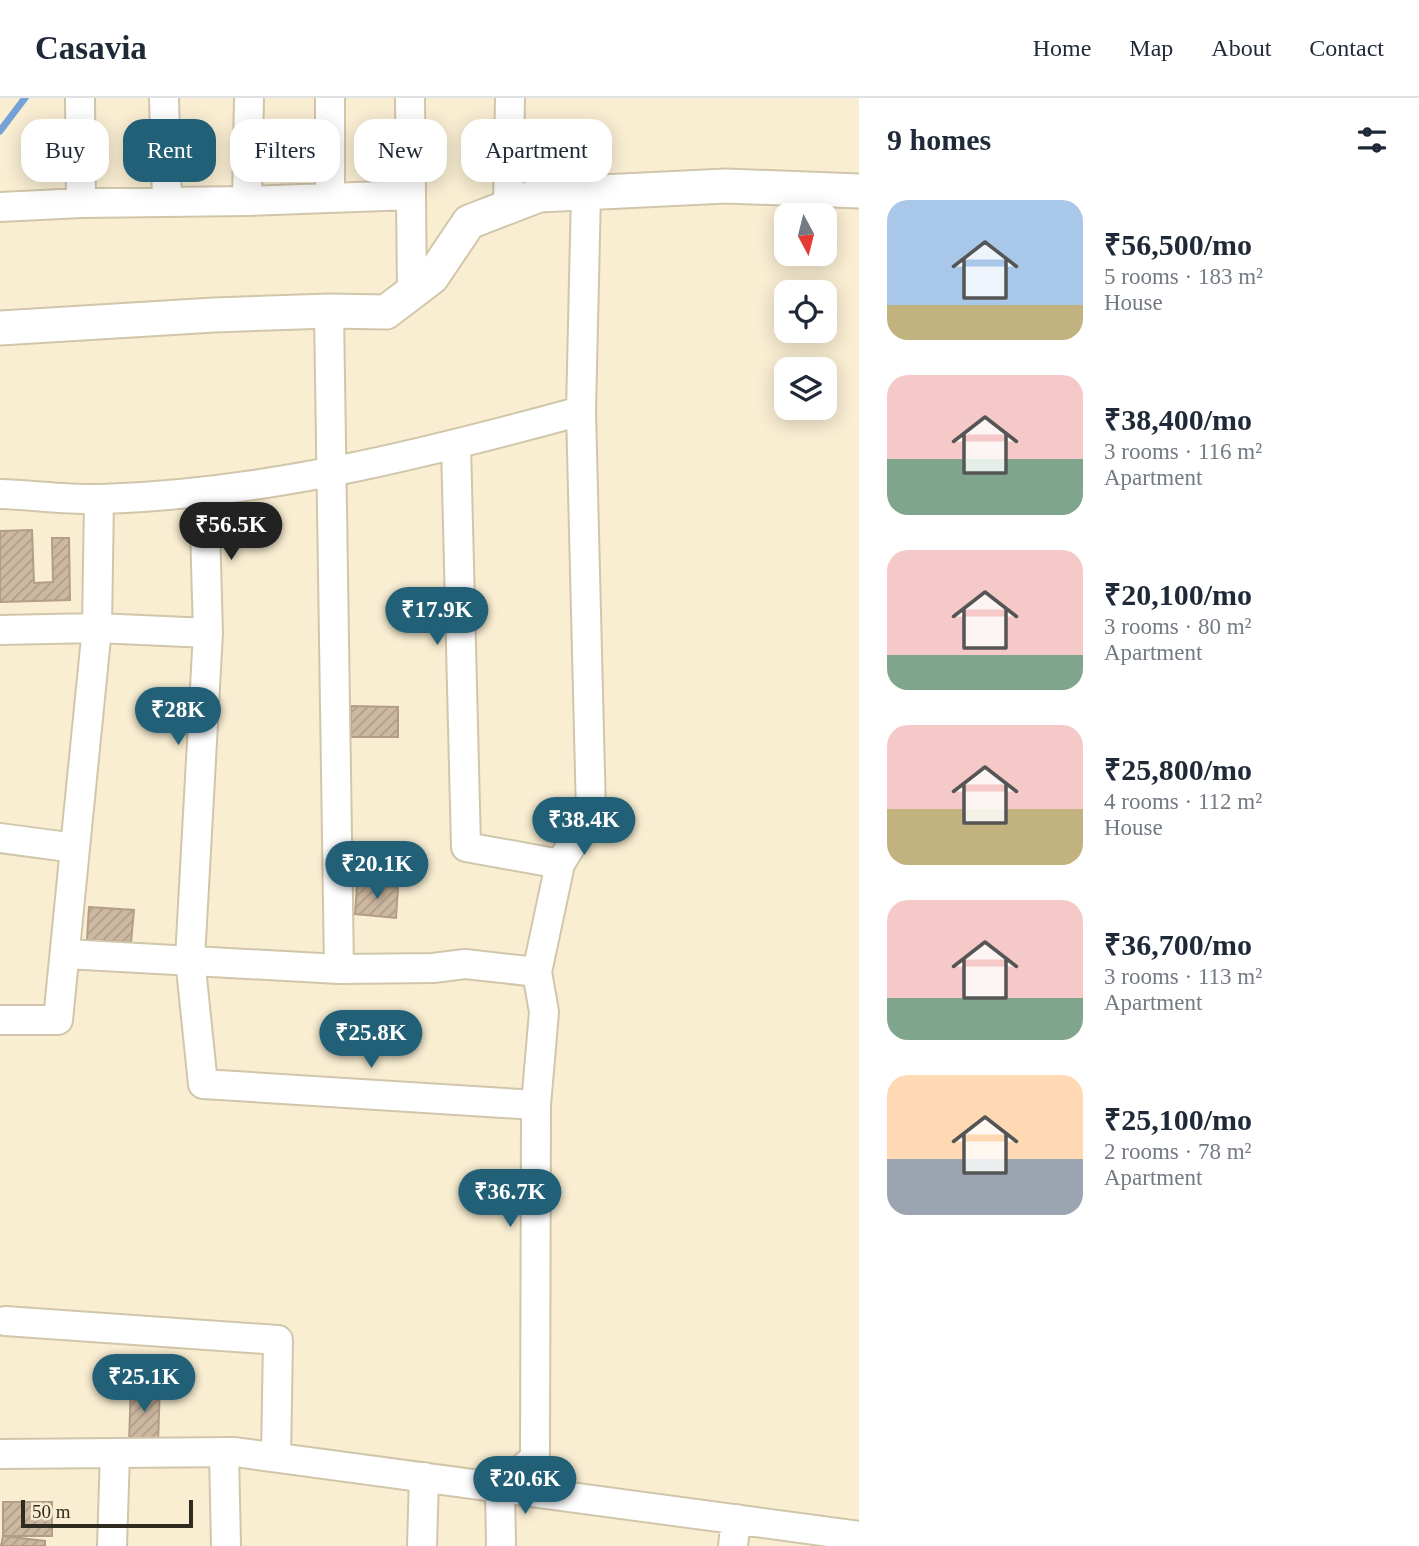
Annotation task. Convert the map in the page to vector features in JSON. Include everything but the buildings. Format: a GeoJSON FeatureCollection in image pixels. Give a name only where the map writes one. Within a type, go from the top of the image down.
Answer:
{"type":"FeatureCollection","features":[{"type":"Feature","properties":{"kind":"street"},"geometry":{"type":"LineString","coordinates":[[164,98],[167,201]]}},
{"type":"Feature","properties":{"kind":"street"},"geometry":{"type":"LineString","coordinates":[[247,201],[249,98]]}},
{"type":"Feature","properties":{"kind":"street"},"geometry":{"type":"LineString","coordinates":[[330,98],[330,198]]}},
{"type":"Feature","properties":{"kind":"street"},"geometry":{"type":"LineString","coordinates":[[410,98],[412,293]]}},
{"type":"Feature","properties":{"kind":"street"},"geometry":{"type":"LineString","coordinates":[[508,207],[510,98]]}},
{"type":"Feature","properties":{"kind":"street"},"geometry":{"type":"LineString","coordinates":[[80,99],[81,203]]}},
{"type":"Feature","properties":{"kind":"street"},"geometry":{"type":"LineString","coordinates":[[0,328],[214,315],[386,312],[432,277],[469,222],[539,195],[726,186],[859,191]]}},
{"type":"Feature","properties":{"kind":"street"},"geometry":{"type":"LineString","coordinates":[[500,1488],[535,1458],[536,1105],[544,1012],[537,972],[561,864],[591,813],[581,411],[586,193]]}},
{"type":"Feature","properties":{"kind":"street"},"geometry":{"type":"LineString","coordinates":[[0,207],[411,195]]}},
{"type":"Feature","properties":{"kind":"street"},"geometry":{"type":"LineString","coordinates":[[329,311],[339,969]]}},
{"type":"Feature","properties":{"kind":"street"},"geometry":{"type":"LineString","coordinates":[[0,494],[99,499],[204,492],[331,472],[456,445],[581,411]]}},
{"type":"Feature","properties":{"kind":"street"},"geometry":{"type":"LineString","coordinates":[[456,445],[466,847],[561,864]]}},
{"type":"Feature","properties":{"kind":"street"},"geometry":{"type":"LineString","coordinates":[[204,492],[208,633],[190,959],[203,1084],[536,1105]]}},
{"type":"Feature","properties":{"kind":"street"},"geometry":{"type":"LineString","coordinates":[[0,1020],[58,1020],[97,628],[99,499]]}},
{"type":"Feature","properties":{"kind":"street"},"geometry":{"type":"LineString","coordinates":[[0,629],[97,628],[208,633]]}},
{"type":"Feature","properties":{"kind":"street"},"geometry":{"type":"LineString","coordinates":[[0,838],[75,848]]}},
{"type":"Feature","properties":{"kind":"street"},"geometry":{"type":"LineString","coordinates":[[66,954],[339,969],[433,968],[465,964],[537,972]]}},
{"type":"Feature","properties":{"kind":"street"},"geometry":{"type":"LineString","coordinates":[[5,1321],[278,1340],[276,1458]]}},
{"type":"Feature","properties":{"kind":"street"},"geometry":{"type":"LineString","coordinates":[[224,1452],[226,1546]]}},
{"type":"Feature","properties":{"kind":"street"},"geometry":{"type":"LineString","coordinates":[[0,1454],[224,1452],[500,1488],[735,1532],[859,1536]]}},
{"type":"Feature","properties":{"kind":"street"},"geometry":{"type":"LineString","coordinates":[[112,1546],[115,1453]]}},
{"type":"Feature","properties":{"kind":"street"},"geometry":{"type":"LineString","coordinates":[[422,1546],[424,1477]]}},
{"type":"Feature","properties":{"kind":"street"},"geometry":{"type":"LineString","coordinates":[[500,1488],[501,1546]]}},
{"type":"Feature","properties":{"kind":"waterway"},"geometry":{"type":"LineString","coordinates":[[0,131],[25,98]]}}]}
